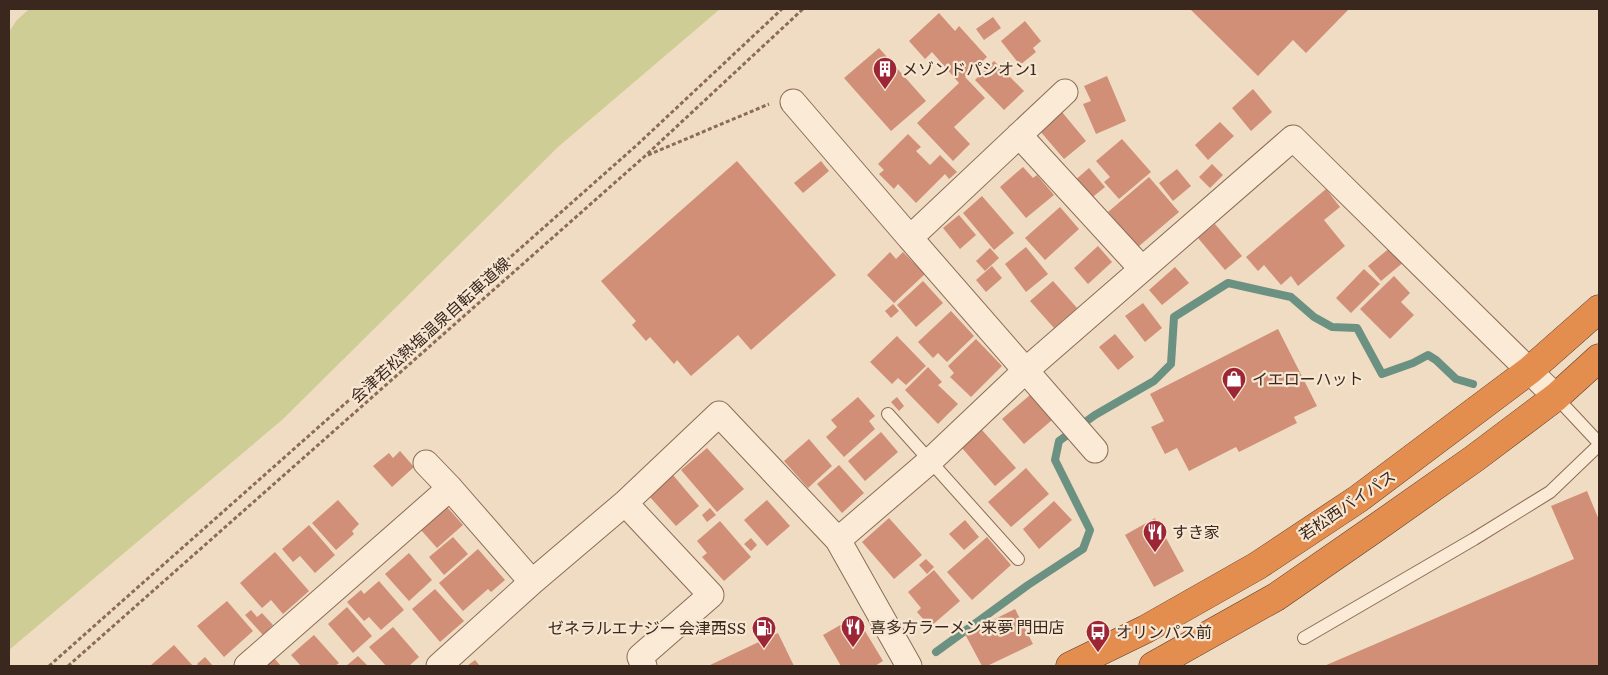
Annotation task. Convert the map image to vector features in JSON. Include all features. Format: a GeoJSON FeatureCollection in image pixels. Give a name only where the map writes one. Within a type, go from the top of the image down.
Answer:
{"type":"FeatureCollection","features":[{"type":"Feature","properties":{"kind":"highway","name":"若松西バイパス"},"geometry":{"type":"LineString","coordinates":[[1070,666],[1146,629],[1257,566],[1358,500],[1530,370],[1599,309]]}},
{"type":"Feature","properties":{"kind":"highway"},"geometry":{"type":"LineString","coordinates":[[1153,666],[1276,597],[1475,458],[1556,397],[1599,358]]}},
{"type":"Feature","properties":{"kind":"street"},"geometry":{"type":"LineString","coordinates":[[910,238],[1065,92]]}},
{"type":"Feature","properties":{"kind":"street"},"geometry":{"type":"LineString","coordinates":[[793,102],[1082,435]]}},
{"type":"Feature","properties":{"kind":"street"},"geometry":{"type":"LineString","coordinates":[[1019,135],[1142,269]]}},
{"type":"Feature","properties":{"kind":"street"},"geometry":{"type":"LineString","coordinates":[[838,540],[930,461],[1025,370],[1293,138],[1556,397]]}},
{"type":"Feature","properties":{"kind":"street"},"geometry":{"type":"LineString","coordinates":[[439,666],[532,582],[625,503],[720,414],[838,540],[909,666]]}},
{"type":"Feature","properties":{"kind":"street"},"geometry":{"type":"LineString","coordinates":[[426,463],[532,582]]}},
{"type":"Feature","properties":{"kind":"street"},"geometry":{"type":"LineString","coordinates":[[247,666],[450,488]]}},
{"type":"Feature","properties":{"kind":"street"},"geometry":{"type":"LineString","coordinates":[[625,503],[710,595],[640,657],[644,666]]}},
{"type":"Feature","properties":{"kind":"lane"},"geometry":{"type":"LineString","coordinates":[[1304,638],[1474,539],[1550,492],[1599,444],[1556,397]]}},
{"type":"Feature","properties":{"kind":"lane"},"geometry":{"type":"LineString","coordinates":[[888,414],[1018,559]]}},
{"type":"Feature","properties":{"kind":"path"},"geometry":{"type":"LineString","coordinates":[[48,666],[630,150],[782,9]]}},
{"type":"Feature","properties":{"kind":"path","name":"会津若松熱塩温泉自転車道線"},"geometry":{"type":"LineString","coordinates":[[68,666],[645,156],[803,9]]}},
{"type":"Feature","properties":{"kind":"path"},"geometry":{"type":"LineString","coordinates":[[645,156],[781,99],[793,102]]}},
{"type":"Feature","properties":{"kind":"shaded area"},"geometry":{"type":"Polygon","coordinates":[[[29,9],[720,9],[558,147],[282,420],[9,650],[9,32],[16,21],[29,9]]]}},
{"type":"Feature","properties":{"kind":"building"},"geometry":{"type":"Polygon","coordinates":[[[1190,9],[1349,9],[1306,53],[1293,40],[1258,76],[1190,9]]]}},
{"type":"Feature","properties":{"kind":"building"},"geometry":{"type":"Polygon","coordinates":[[[939,13],[955,31],[959,26],[987,57],[965,77],[985,98],[954,127],[970,144],[953,161],[917,123],[959,83],[932,52],[925,59],[909,41],[939,13]]]}},
{"type":"Feature","properties":{"kind":"building"},"geometry":{"type":"Polygon","coordinates":[[[993,17],[1001,28],[984,40],[976,29],[993,17]]]}},
{"type":"Feature","properties":{"kind":"building"},"geometry":{"type":"Polygon","coordinates":[[[1025,21],[1041,41],[1033,48],[1036,52],[1020,65],[1001,41],[1025,21]]]}},
{"type":"Feature","properties":{"kind":"building","name":"メゾンドパシオン1"},"geometry":{"type":"Polygon","coordinates":[[[879,48],[926,101],[891,131],[844,78],[879,48]]]}},
{"type":"Feature","properties":{"kind":"building"},"geometry":{"type":"Polygon","coordinates":[[[994,61],[1024,91],[1004,110],[975,80],[994,61]]]}},
{"type":"Feature","properties":{"kind":"building"},"geometry":{"type":"Polygon","coordinates":[[[1107,76],[1126,121],[1096,134],[1083,104],[1091,101],[1084,86],[1107,76]]]}},
{"type":"Feature","properties":{"kind":"building"},"geometry":{"type":"Polygon","coordinates":[[[1253,89],[1272,112],[1251,131],[1232,108],[1253,89]]]}},
{"type":"Feature","properties":{"kind":"building"},"geometry":{"type":"Polygon","coordinates":[[[1062,112],[1086,141],[1064,159],[1040,131],[1062,112]]]}},
{"type":"Feature","properties":{"kind":"building"},"geometry":{"type":"Polygon","coordinates":[[[1220,122],[1234,136],[1208,160],[1195,145],[1220,122]]]}},
{"type":"Feature","properties":{"kind":"building"},"geometry":{"type":"Polygon","coordinates":[[[908,134],[921,147],[916,151],[930,165],[940,155],[957,172],[949,179],[945,174],[916,203],[898,184],[894,189],[879,174],[884,170],[878,164],[908,134]]]}},
{"type":"Feature","properties":{"kind":"building"},"geometry":{"type":"Polygon","coordinates":[[[1122,139],[1151,172],[1119,199],[1104,182],[1110,177],[1096,161],[1122,139]]]}},
{"type":"Feature","properties":{"kind":"building"},"geometry":{"type":"Polygon","coordinates":[[[737,161],[836,275],[751,350],[738,335],[691,376],[677,360],[674,364],[650,337],[646,341],[632,325],[636,321],[601,281],[737,161]]]}},
{"type":"Feature","properties":{"kind":"building"},"geometry":{"type":"Polygon","coordinates":[[[821,161],[829,171],[803,193],[794,183],[821,161]]]}},
{"type":"Feature","properties":{"kind":"building"},"geometry":{"type":"Polygon","coordinates":[[[1212,164],[1223,175],[1210,188],[1199,177],[1212,164]]]}},
{"type":"Feature","properties":{"kind":"building"},"geometry":{"type":"Polygon","coordinates":[[[1023,167],[1033,178],[1037,175],[1054,195],[1026,218],[1000,187],[1023,167]]]}},
{"type":"Feature","properties":{"kind":"building"},"geometry":{"type":"Polygon","coordinates":[[[1089,168],[1105,187],[1089,200],[1073,182],[1089,168]]]}},
{"type":"Feature","properties":{"kind":"building"},"geometry":{"type":"Polygon","coordinates":[[[1177,169],[1191,186],[1173,201],[1159,183],[1177,169]]]}},
{"type":"Feature","properties":{"kind":"building"},"geometry":{"type":"Polygon","coordinates":[[[1149,177],[1179,212],[1138,247],[1108,212],[1149,177]]]}},
{"type":"Feature","properties":{"kind":"building"},"geometry":{"type":"Polygon","coordinates":[[[1326,189],[1340,207],[1324,220],[1345,246],[1298,286],[1291,276],[1281,285],[1264,265],[1258,271],[1246,257],[1326,189]]]}},
{"type":"Feature","properties":{"kind":"building"},"geometry":{"type":"Polygon","coordinates":[[[982,196],[1014,233],[994,250],[963,213],[982,196]]]}},
{"type":"Feature","properties":{"kind":"building"},"geometry":{"type":"Polygon","coordinates":[[[1060,207],[1079,229],[1045,260],[1025,238],[1060,207]]]}},
{"type":"Feature","properties":{"kind":"building"},"geometry":{"type":"Polygon","coordinates":[[[959,215],[976,235],[960,249],[943,228],[959,215]]]}},
{"type":"Feature","properties":{"kind":"building"},"geometry":{"type":"Polygon","coordinates":[[[1215,224],[1242,256],[1225,270],[1198,238],[1215,224]]]}},
{"type":"Feature","properties":{"kind":"building"},"geometry":{"type":"Polygon","coordinates":[[[1098,246],[1112,262],[1088,284],[1074,268],[1098,246]]]}},
{"type":"Feature","properties":{"kind":"building"},"geometry":{"type":"Polygon","coordinates":[[[1392,246],[1405,261],[1381,281],[1368,266],[1392,246]]]}},
{"type":"Feature","properties":{"kind":"building"},"geometry":{"type":"Polygon","coordinates":[[[1026,247],[1048,274],[1026,292],[1005,264],[1026,247]]]}},
{"type":"Feature","properties":{"kind":"building"},"geometry":{"type":"Polygon","coordinates":[[[990,248],[999,258],[985,271],[976,261],[990,248]]]}},
{"type":"Feature","properties":{"kind":"building"},"geometry":{"type":"Polygon","coordinates":[[[890,252],[896,259],[903,252],[925,274],[894,303],[867,275],[890,252]]]}},
{"type":"Feature","properties":{"kind":"building"},"geometry":{"type":"Polygon","coordinates":[[[992,266],[1002,278],[986,292],[976,280],[992,266]]]}},
{"type":"Feature","properties":{"kind":"building"},"geometry":{"type":"Polygon","coordinates":[[[1175,267],[1189,283],[1162,305],[1149,290],[1175,267]]]}},
{"type":"Feature","properties":{"kind":"building"},"geometry":{"type":"Polygon","coordinates":[[[1364,269],[1380,284],[1351,313],[1336,298],[1364,269]]]}},
{"type":"Feature","properties":{"kind":"building"},"geometry":{"type":"Polygon","coordinates":[[[1394,276],[1410,293],[1401,302],[1414,315],[1390,339],[1360,309],[1394,276]]]}},
{"type":"Feature","properties":{"kind":"building"},"geometry":{"type":"Polygon","coordinates":[[[923,281],[943,303],[916,327],[897,305],[923,281]]]}},
{"type":"Feature","properties":{"kind":"building"},"geometry":{"type":"Polygon","coordinates":[[[1053,281],[1077,308],[1054,328],[1030,301],[1053,281]]]}},
{"type":"Feature","properties":{"kind":"building"},"geometry":{"type":"Polygon","coordinates":[[[1143,303],[1162,328],[1145,342],[1125,316],[1143,303]]]}},
{"type":"Feature","properties":{"kind":"building"},"geometry":{"type":"Polygon","coordinates":[[[893,304],[899,311],[891,318],[885,311],[893,304]]]}},
{"type":"Feature","properties":{"kind":"building"},"geometry":{"type":"Polygon","coordinates":[[[951,311],[974,336],[947,362],[938,353],[933,358],[918,342],[951,311]]]}},
{"type":"Feature","properties":{"kind":"building","name":"イエローハット"},"geometry":{"type":"Polygon","coordinates":[[[1278,329],[1317,406],[1294,417],[1297,423],[1239,452],[1236,447],[1189,471],[1177,448],[1165,454],[1151,427],[1164,421],[1150,394],[1278,329]]]}},
{"type":"Feature","properties":{"kind":"building"},"geometry":{"type":"Polygon","coordinates":[[[1115,334],[1134,357],[1118,370],[1099,347],[1115,334]]]}},
{"type":"Feature","properties":{"kind":"building"},"geometry":{"type":"Polygon","coordinates":[[[897,336],[926,366],[906,385],[898,378],[892,384],[870,362],[897,336]]]}},
{"type":"Feature","properties":{"kind":"building"},"geometry":{"type":"Polygon","coordinates":[[[976,339],[1002,366],[971,397],[950,377],[954,373],[948,366],[976,339]]]}},
{"type":"Feature","properties":{"kind":"building"},"geometry":{"type":"Polygon","coordinates":[[[928,367],[942,382],[938,385],[958,404],[938,424],[905,390],[928,367]]]}},
{"type":"Feature","properties":{"kind":"building"},"geometry":{"type":"Polygon","coordinates":[[[1030,395],[1052,420],[1024,444],[1002,419],[1030,395]]]}},
{"type":"Feature","properties":{"kind":"building"},"geometry":{"type":"Polygon","coordinates":[[[858,397],[875,416],[869,421],[875,429],[844,457],[826,437],[837,427],[831,420],[858,397]]]}},
{"type":"Feature","properties":{"kind":"building"},"geometry":{"type":"Polygon","coordinates":[[[897,397],[904,406],[899,411],[891,402],[897,397]]]}},
{"type":"Feature","properties":{"kind":"building"},"geometry":{"type":"Polygon","coordinates":[[[982,430],[1016,468],[995,486],[962,448],[982,430]]]}},
{"type":"Feature","properties":{"kind":"building"},"geometry":{"type":"Polygon","coordinates":[[[881,432],[898,452],[865,481],[848,461],[881,432]]]}},
{"type":"Feature","properties":{"kind":"building"},"geometry":{"type":"Polygon","coordinates":[[[809,439],[832,466],[808,488],[784,461],[809,439]]]}},
{"type":"Feature","properties":{"kind":"building"},"geometry":{"type":"Polygon","coordinates":[[[707,448],[744,489],[717,512],[681,470],[707,448]]]}},
{"type":"Feature","properties":{"kind":"building"},"geometry":{"type":"Polygon","coordinates":[[[400,451],[414,467],[392,487],[373,466],[389,453],[393,458],[400,451]]]}},
{"type":"Feature","properties":{"kind":"building"},"geometry":{"type":"Polygon","coordinates":[[[839,465],[864,493],[842,513],[817,484],[839,465]]]}},
{"type":"Feature","properties":{"kind":"building"},"geometry":{"type":"Polygon","coordinates":[[[1026,468],[1049,494],[1011,527],[988,502],[1026,468]]]}},
{"type":"Feature","properties":{"kind":"building"},"geometry":{"type":"Polygon","coordinates":[[[673,475],[699,506],[676,526],[649,496],[673,475]]]}},
{"type":"Feature","properties":{"kind":"building"},"geometry":{"type":"Polygon","coordinates":[[[1587,491],[1599,520],[1599,666],[1324,666],[1574,559],[1551,506],[1587,491]]]}},
{"type":"Feature","properties":{"kind":"building"},"geometry":{"type":"Polygon","coordinates":[[[338,500],[359,524],[352,531],[354,534],[336,550],[312,523],[338,500]]]}},
{"type":"Feature","properties":{"kind":"building"},"geometry":{"type":"Polygon","coordinates":[[[767,500],[790,526],[767,546],[744,520],[767,500]]]}},
{"type":"Feature","properties":{"kind":"building"},"geometry":{"type":"Polygon","coordinates":[[[1054,501],[1072,520],[1039,549],[1023,529],[1054,501]]]}},
{"type":"Feature","properties":{"kind":"building"},"geometry":{"type":"Polygon","coordinates":[[[447,507],[463,525],[437,548],[421,530],[447,507]]]}},
{"type":"Feature","properties":{"kind":"building"},"geometry":{"type":"Polygon","coordinates":[[[710,508],[716,515],[707,522],[702,515],[710,508]]]}},
{"type":"Feature","properties":{"kind":"building"},"geometry":{"type":"Polygon","coordinates":[[[889,518],[922,555],[894,579],[862,542],[889,518]]]}},
{"type":"Feature","properties":{"kind":"building","name":"すき家"},"geometry":{"type":"Polygon","coordinates":[[[1155,518],[1184,571],[1154,587],[1125,535],[1155,518]]]}},
{"type":"Feature","properties":{"kind":"building"},"geometry":{"type":"Polygon","coordinates":[[[965,520],[979,537],[964,550],[949,534],[965,520]]]}},
{"type":"Feature","properties":{"kind":"building"},"geometry":{"type":"Polygon","coordinates":[[[720,521],[751,557],[724,581],[702,557],[707,553],[697,541],[720,521]]]}},
{"type":"Feature","properties":{"kind":"building"},"geometry":{"type":"Polygon","coordinates":[[[309,525],[335,555],[315,573],[300,556],[293,562],[282,549],[309,525]]]}},
{"type":"Feature","properties":{"kind":"building"},"geometry":{"type":"Polygon","coordinates":[[[453,537],[468,554],[444,575],[429,557],[453,537]]]}},
{"type":"Feature","properties":{"kind":"building"},"geometry":{"type":"Polygon","coordinates":[[[987,537],[1011,565],[972,600],[947,572],[987,537]]]}},
{"type":"Feature","properties":{"kind":"building"},"geometry":{"type":"Polygon","coordinates":[[[751,538],[757,545],[751,551],[744,544],[751,538]]]}},
{"type":"Feature","properties":{"kind":"building"},"geometry":{"type":"Polygon","coordinates":[[[478,549],[505,580],[491,592],[488,589],[463,611],[439,583],[478,549]]]}},
{"type":"Feature","properties":{"kind":"building"},"geometry":{"type":"Polygon","coordinates":[[[275,552],[309,591],[283,614],[271,600],[262,608],[240,583],[275,552]]]}},
{"type":"Feature","properties":{"kind":"building"},"geometry":{"type":"Polygon","coordinates":[[[409,553],[432,580],[409,601],[385,574],[409,553]]]}},
{"type":"Feature","properties":{"kind":"building"},"geometry":{"type":"Polygon","coordinates":[[[926,559],[934,567],[927,574],[919,565],[926,559]]]}},
{"type":"Feature","properties":{"kind":"building"},"geometry":{"type":"Polygon","coordinates":[[[934,570],[960,601],[930,627],[917,612],[921,608],[908,592],[934,570]]]}},
{"type":"Feature","properties":{"kind":"building"},"geometry":{"type":"Polygon","coordinates":[[[379,581],[404,610],[381,630],[369,617],[364,621],[347,602],[361,590],[364,594],[379,581]]]}},
{"type":"Feature","properties":{"kind":"building"},"geometry":{"type":"Polygon","coordinates":[[[435,589],[464,621],[440,642],[412,609],[435,589]]]}},
{"type":"Feature","properties":{"kind":"building"},"geometry":{"type":"Polygon","coordinates":[[[227,601],[253,631],[224,657],[197,626],[227,601]]]}},
{"type":"Feature","properties":{"kind":"building"},"geometry":{"type":"Polygon","coordinates":[[[347,607],[372,636],[353,653],[328,624],[347,607]]]}},
{"type":"Feature","properties":{"kind":"building"},"geometry":{"type":"Polygon","coordinates":[[[1015,609],[1033,644],[987,666],[982,666],[965,634],[1015,609]]]}},
{"type":"Feature","properties":{"kind":"building"},"geometry":{"type":"Polygon","coordinates":[[[251,610],[257,617],[262,613],[273,625],[263,635],[245,615],[251,610]]]}},
{"type":"Feature","properties":{"kind":"building","name":"喜多方ラーメン来夢 門田店"},"geometry":{"type":"Polygon","coordinates":[[[856,616],[883,661],[875,666],[841,666],[823,635],[856,616]]]}},
{"type":"Feature","properties":{"kind":"building"},"geometry":{"type":"Polygon","coordinates":[[[393,627],[419,657],[409,666],[386,666],[369,647],[393,627]]]}},
{"type":"Feature","properties":{"kind":"building","name":"ゼネラルエナジー 会津西SS"},"geometry":{"type":"Polygon","coordinates":[[[778,633],[794,666],[708,666],[778,633]]]}},
{"type":"Feature","properties":{"kind":"building"},"geometry":{"type":"Polygon","coordinates":[[[314,635],[339,663],[335,666],[301,666],[291,655],[314,635]]]}},
{"type":"Feature","properties":{"kind":"building"},"geometry":{"type":"Polygon","coordinates":[[[174,645],[193,666],[150,666],[174,645]]]}},
{"type":"Feature","properties":{"kind":"building"},"geometry":{"type":"Polygon","coordinates":[[[358,656],[368,666],[346,666],[358,656]]]}},
{"type":"Feature","properties":{"kind":"building"},"geometry":{"type":"Polygon","coordinates":[[[205,657],[213,666],[199,666],[197,664],[205,657]]]}},
{"type":"Feature","properties":{"kind":"building"},"geometry":{"type":"Polygon","coordinates":[[[274,658],[281,666],[264,666],[274,658]]]}},
{"type":"Feature","properties":{"kind":"building"},"geometry":{"type":"Polygon","coordinates":[[[475,660],[480,666],[467,666],[475,660]]]}},
{"type":"Feature","properties":{"kind":"waterway"},"geometry":{"type":"LineString","coordinates":[[936,652],[1028,585],[1083,549],[1090,530],[1055,460],[1059,441],[1095,415],[1154,381],[1171,364],[1174,317],[1228,283],[1291,297],[1314,317],[1332,327],[1357,328],[1382,374],[1413,363],[1428,355],[1456,379],[1473,384]]}},
{"type":"Feature","properties":{"kind":"place","name":"メゾンドパシオン1"},"geometry":{"type":"Point","coordinates":[885,90]}},
{"type":"Feature","properties":{"kind":"place","name":"イエローハット"},"geometry":{"type":"Point","coordinates":[1234,400]}},
{"type":"Feature","properties":{"kind":"place","name":"すき家"},"geometry":{"type":"Point","coordinates":[1155,553]}},
{"type":"Feature","properties":{"kind":"place","name":"喜多方ラーメン来夢 門田店"},"geometry":{"type":"Point","coordinates":[853,648]}},
{"type":"Feature","properties":{"kind":"place","name":"ゼネラルエナジー 会津西SS"},"geometry":{"type":"Point","coordinates":[764,649]}},
{"type":"Feature","properties":{"kind":"place","name":"オリンパス前"},"geometry":{"type":"Point","coordinates":[1098,653]}}]}
